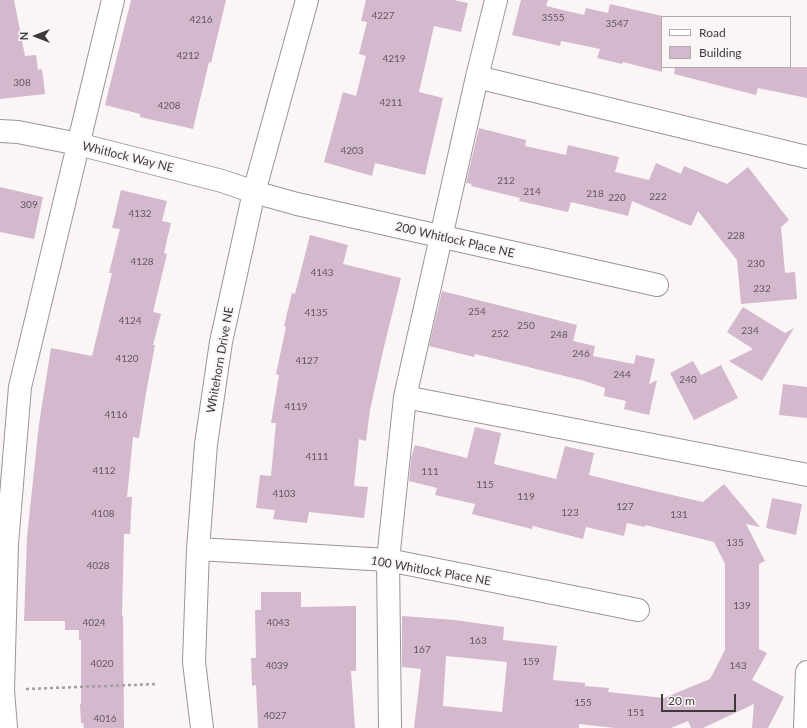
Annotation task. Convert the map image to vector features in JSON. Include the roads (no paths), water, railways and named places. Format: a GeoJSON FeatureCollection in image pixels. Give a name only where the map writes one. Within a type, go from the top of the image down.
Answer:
{"type":"FeatureCollection","features":[{"type":"Feature","properties":{"kind":"street"},"geometry":{"type":"LineString","coordinates":[[6,728],[3,690],[7,544],[20,387],[113,0]]}},
{"type":"Feature","properties":{"kind":"street","name":"Whitehorn Drive NE"},"geometry":{"type":"LineString","coordinates":[[202,728],[194,662],[198,549],[206,444],[221,342],[254,192],[307,0]]}},
{"type":"Feature","properties":{"kind":"street"},"geometry":{"type":"LineString","coordinates":[[390,728],[388,560],[405,397],[440,236],[496,0]]}},
{"type":"Feature","properties":{"kind":"street"},"geometry":{"type":"LineString","coordinates":[[477,77],[807,157]]}},
{"type":"Feature","properties":{"kind":"street","name":"Whitlock Way NE"},"geometry":{"type":"LineString","coordinates":[[0,132],[18,132],[78,144],[222,181],[254,192]]}},
{"type":"Feature","properties":{"kind":"street","name":"200 Whitlock Place NE"},"geometry":{"type":"LineString","coordinates":[[254,192],[297,204],[657,285]]}},
{"type":"Feature","properties":{"kind":"street"},"geometry":{"type":"LineString","coordinates":[[405,397],[807,475]]}},
{"type":"Feature","properties":{"kind":"street","name":"100 Whitlock Place NE"},"geometry":{"type":"LineString","coordinates":[[198,549],[388,560],[638,610]]}},
{"type":"Feature","properties":{"kind":"street"},"geometry":{"type":"LineString","coordinates":[[805,728],[807,672]]}}]}
